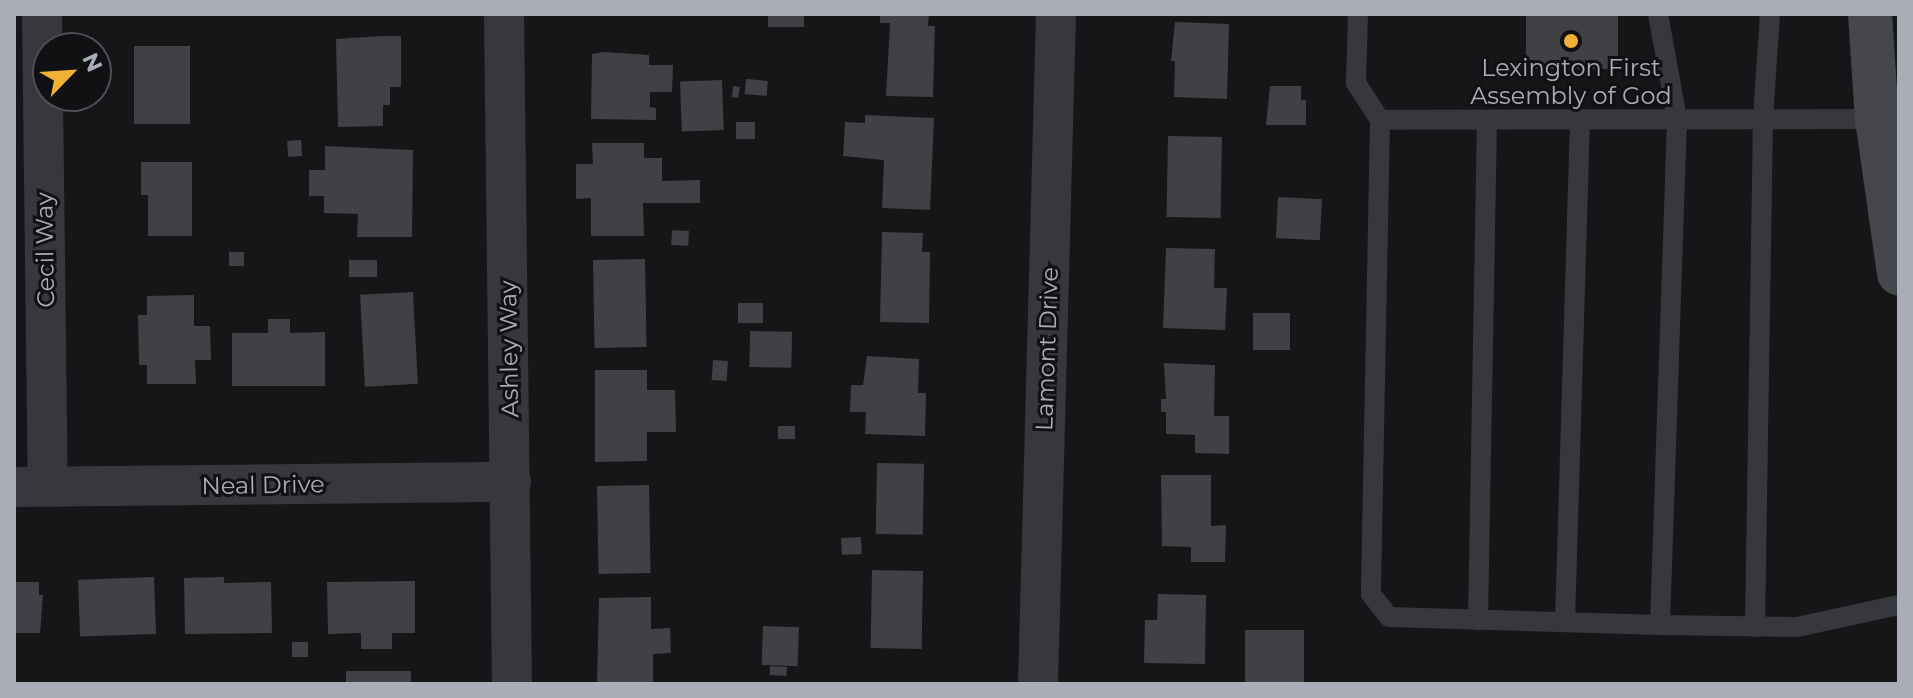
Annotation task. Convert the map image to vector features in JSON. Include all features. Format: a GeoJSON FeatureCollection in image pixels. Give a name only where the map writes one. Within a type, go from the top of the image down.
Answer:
{"type":"FeatureCollection","features":[{"type":"Feature","properties":{"kind":"street","name":"Cecil Way"},"geometry":{"type":"LineString","coordinates":[[31,487],[42,14]]}},
{"type":"Feature","properties":{"kind":"street","name":"Ashley Way"},"geometry":{"type":"LineString","coordinates":[[504,14],[512,684]]}},
{"type":"Feature","properties":{"kind":"street","name":"Lamont Drive"},"geometry":{"type":"LineString","coordinates":[[1038,684],[1056,14]]}},
{"type":"Feature","properties":{"kind":"street"},"geometry":{"type":"LineString","coordinates":[[1876,23],[1877,119],[1899,273]]}},
{"type":"Feature","properties":{"kind":"street","name":"Neal Drive"},"geometry":{"type":"LineString","coordinates":[[31,487],[511,482]]}},
{"type":"Feature","properties":{"kind":"lane"},"geometry":{"type":"LineString","coordinates":[[1358,14],[1356,83],[1380,120],[1371,594],[1389,617],[1797,627],[1899,605]]}},
{"type":"Feature","properties":{"kind":"lane"},"geometry":{"type":"LineString","coordinates":[[1658,14],[1677,119],[1660,625]]}},
{"type":"Feature","properties":{"kind":"lane"},"geometry":{"type":"LineString","coordinates":[[1755,627],[1763,119],[1770,14]]}},
{"type":"Feature","properties":{"kind":"lane"},"geometry":{"type":"LineString","coordinates":[[1565,622],[1580,119]]}},
{"type":"Feature","properties":{"kind":"lane"},"geometry":{"type":"LineString","coordinates":[[1380,120],[1877,119]]}},
{"type":"Feature","properties":{"kind":"lane"},"geometry":{"type":"LineString","coordinates":[[1478,620],[1487,120]]}},
{"type":"Feature","properties":{"kind":"building"},"geometry":{"type":"Polygon","coordinates":[[[768,14],[804,14],[804,27],[768,27],[768,14]]]}},
{"type":"Feature","properties":{"kind":"building"},"geometry":{"type":"Polygon","coordinates":[[[880,14],[929,14],[928,26],[935,26],[933,97],[886,96],[890,23],[880,23],[880,14]]]}},
{"type":"Feature","properties":{"kind":"building","name":"Lexington First Assembly of God"},"geometry":{"type":"Polygon","coordinates":[[[1526,14],[1618,14],[1618,69],[1526,69],[1526,14]]]}},
{"type":"Feature","properties":{"kind":"building"},"geometry":{"type":"Polygon","coordinates":[[[1175,22],[1229,24],[1227,99],[1174,97],[1175,61],[1171,61],[1175,22]]]}},
{"type":"Feature","properties":{"kind":"building"},"geometry":{"type":"Polygon","coordinates":[[[401,36],[401,87],[390,87],[390,105],[383,105],[383,126],[338,127],[336,39],[401,36]]]}},
{"type":"Feature","properties":{"kind":"building"},"geometry":{"type":"Polygon","coordinates":[[[134,46],[190,46],[190,124],[134,124],[134,46]]]}},
{"type":"Feature","properties":{"kind":"building"},"geometry":{"type":"Polygon","coordinates":[[[592,54],[649,55],[649,65],[673,65],[672,92],[650,92],[650,107],[656,108],[656,120],[591,119],[592,54]]]}},
{"type":"Feature","properties":{"kind":"building"},"geometry":{"type":"Polygon","coordinates":[[[746,79],[768,81],[767,96],[745,94],[746,79]]]}},
{"type":"Feature","properties":{"kind":"building"},"geometry":{"type":"Polygon","coordinates":[[[722,80],[724,130],[682,131],[680,81],[722,80]]]}},
{"type":"Feature","properties":{"kind":"building"},"geometry":{"type":"Polygon","coordinates":[[[733,86],[740,87],[738,98],[732,97],[733,86]]]}},
{"type":"Feature","properties":{"kind":"building"},"geometry":{"type":"Polygon","coordinates":[[[1270,86],[1301,86],[1301,100],[1306,100],[1306,125],[1266,125],[1270,86]]]}},
{"type":"Feature","properties":{"kind":"building"},"geometry":{"type":"Polygon","coordinates":[[[865,115],[934,118],[930,210],[882,208],[884,160],[843,156],[845,122],[865,123],[865,115]]]}},
{"type":"Feature","properties":{"kind":"building"},"geometry":{"type":"Polygon","coordinates":[[[736,122],[755,122],[755,139],[736,139],[736,122]]]}},
{"type":"Feature","properties":{"kind":"building"},"geometry":{"type":"Polygon","coordinates":[[[1168,136],[1222,137],[1221,218],[1167,217],[1168,136]]]}},
{"type":"Feature","properties":{"kind":"building"},"geometry":{"type":"Polygon","coordinates":[[[301,140],[302,156],[288,157],[287,141],[301,140]]]}},
{"type":"Feature","properties":{"kind":"building"},"geometry":{"type":"Polygon","coordinates":[[[592,143],[644,143],[644,158],[662,158],[662,181],[700,180],[700,203],[643,203],[644,236],[591,236],[591,198],[576,199],[576,164],[593,164],[592,143]]]}},
{"type":"Feature","properties":{"kind":"building"},"geometry":{"type":"Polygon","coordinates":[[[325,146],[413,150],[412,237],[357,237],[358,214],[324,213],[324,196],[309,196],[309,170],[325,170],[325,146]]]}},
{"type":"Feature","properties":{"kind":"building"},"geometry":{"type":"Polygon","coordinates":[[[141,162],[192,162],[192,236],[148,236],[148,195],[141,195],[141,162]]]}},
{"type":"Feature","properties":{"kind":"building"},"geometry":{"type":"Polygon","coordinates":[[[1278,197],[1322,199],[1320,240],[1276,238],[1278,197]]]}},
{"type":"Feature","properties":{"kind":"building"},"geometry":{"type":"Polygon","coordinates":[[[672,230],[689,231],[688,246],[671,245],[672,230]]]}},
{"type":"Feature","properties":{"kind":"building"},"geometry":{"type":"Polygon","coordinates":[[[882,232],[923,233],[922,252],[930,252],[929,323],[880,322],[882,232]]]}},
{"type":"Feature","properties":{"kind":"building"},"geometry":{"type":"Polygon","coordinates":[[[1166,248],[1215,249],[1214,288],[1227,288],[1225,330],[1163,328],[1166,248]]]}},
{"type":"Feature","properties":{"kind":"building"},"geometry":{"type":"Polygon","coordinates":[[[229,252],[244,252],[244,266],[229,266],[229,252]]]}},
{"type":"Feature","properties":{"kind":"building"},"geometry":{"type":"Polygon","coordinates":[[[645,259],[647,347],[595,348],[593,260],[645,259]]]}},
{"type":"Feature","properties":{"kind":"building"},"geometry":{"type":"Polygon","coordinates":[[[349,260],[377,260],[377,277],[349,277],[349,260]]]}},
{"type":"Feature","properties":{"kind":"building"},"geometry":{"type":"Polygon","coordinates":[[[413,292],[418,384],[365,387],[360,295],[413,292]]]}},
{"type":"Feature","properties":{"kind":"building"},"geometry":{"type":"Polygon","coordinates":[[[194,295],[194,326],[210,326],[211,360],[195,360],[196,384],[147,384],[147,365],[139,365],[138,315],[147,315],[147,296],[194,295]]]}},
{"type":"Feature","properties":{"kind":"building"},"geometry":{"type":"Polygon","coordinates":[[[738,303],[763,303],[763,323],[738,323],[738,303]]]}},
{"type":"Feature","properties":{"kind":"building"},"geometry":{"type":"Polygon","coordinates":[[[1253,313],[1290,313],[1290,350],[1253,350],[1253,313]]]}},
{"type":"Feature","properties":{"kind":"building"},"geometry":{"type":"Polygon","coordinates":[[[268,319],[290,319],[290,333],[325,332],[325,386],[232,386],[232,333],[268,333],[268,319]]]}},
{"type":"Feature","properties":{"kind":"building"},"geometry":{"type":"Polygon","coordinates":[[[750,331],[792,332],[791,368],[749,367],[750,331]]]}},
{"type":"Feature","properties":{"kind":"building"},"geometry":{"type":"Polygon","coordinates":[[[867,356],[919,359],[918,393],[926,393],[925,436],[865,434],[866,412],[850,412],[851,385],[863,385],[867,356]]]}},
{"type":"Feature","properties":{"kind":"building"},"geometry":{"type":"Polygon","coordinates":[[[713,360],[728,361],[727,381],[712,380],[713,360]]]}},
{"type":"Feature","properties":{"kind":"building"},"geometry":{"type":"Polygon","coordinates":[[[1164,363],[1215,365],[1214,416],[1229,416],[1229,454],[1195,453],[1195,435],[1166,434],[1166,412],[1161,412],[1161,399],[1166,399],[1164,363]]]}},
{"type":"Feature","properties":{"kind":"building"},"geometry":{"type":"Polygon","coordinates":[[[595,370],[647,370],[647,390],[675,390],[676,432],[647,432],[647,461],[595,462],[595,370]]]}},
{"type":"Feature","properties":{"kind":"building"},"geometry":{"type":"Polygon","coordinates":[[[778,426],[795,426],[795,439],[778,439],[778,426]]]}},
{"type":"Feature","properties":{"kind":"building"},"geometry":{"type":"Polygon","coordinates":[[[877,463],[924,464],[923,535],[876,534],[877,463]]]}},
{"type":"Feature","properties":{"kind":"building"},"geometry":{"type":"Polygon","coordinates":[[[1161,475],[1211,475],[1211,526],[1226,525],[1225,562],[1191,562],[1191,547],[1162,546],[1161,475]]]}},
{"type":"Feature","properties":{"kind":"building"},"geometry":{"type":"Polygon","coordinates":[[[649,485],[651,573],[599,574],[597,486],[649,485]]]}},
{"type":"Feature","properties":{"kind":"building"},"geometry":{"type":"Polygon","coordinates":[[[861,537],[862,554],[842,555],[841,538],[861,537]]]}},
{"type":"Feature","properties":{"kind":"building"},"geometry":{"type":"Polygon","coordinates":[[[872,570],[923,571],[922,649],[871,648],[872,570]]]}},
{"type":"Feature","properties":{"kind":"building"},"geometry":{"type":"Polygon","coordinates":[[[154,577],[156,634],[80,637],[78,580],[154,577]]]}},
{"type":"Feature","properties":{"kind":"building"},"geometry":{"type":"Polygon","coordinates":[[[224,577],[224,583],[271,582],[272,633],[185,634],[184,578],[224,577]]]}},
{"type":"Feature","properties":{"kind":"building"},"geometry":{"type":"Polygon","coordinates":[[[415,581],[415,633],[392,633],[392,649],[361,649],[361,633],[328,634],[327,582],[415,581]]]}},
{"type":"Feature","properties":{"kind":"building"},"geometry":{"type":"Polygon","coordinates":[[[14,582],[39,582],[39,595],[43,595],[40,633],[14,633],[14,582]]]}},
{"type":"Feature","properties":{"kind":"building"},"geometry":{"type":"Polygon","coordinates":[[[1158,594],[1206,595],[1205,664],[1144,663],[1145,620],[1157,620],[1158,594]]]}},
{"type":"Feature","properties":{"kind":"building"},"geometry":{"type":"Polygon","coordinates":[[[651,597],[651,629],[670,628],[671,653],[653,654],[653,684],[597,684],[599,598],[651,597]]]}},
{"type":"Feature","properties":{"kind":"building"},"geometry":{"type":"Polygon","coordinates":[[[763,626],[799,627],[798,666],[762,665],[763,626]]]}},
{"type":"Feature","properties":{"kind":"building"},"geometry":{"type":"Polygon","coordinates":[[[1245,630],[1304,630],[1304,684],[1245,684],[1245,630]]]}},
{"type":"Feature","properties":{"kind":"building"},"geometry":{"type":"Polygon","coordinates":[[[292,642],[308,642],[308,657],[292,657],[292,642]]]}},
{"type":"Feature","properties":{"kind":"building"},"geometry":{"type":"Polygon","coordinates":[[[770,666],[787,667],[787,676],[770,675],[770,666]]]}},
{"type":"Feature","properties":{"kind":"building"},"geometry":{"type":"Polygon","coordinates":[[[346,671],[411,671],[411,684],[346,684],[346,671]]]}},
{"type":"Feature","properties":{"kind":"place","name":"Lexington First Assembly of God"},"geometry":{"type":"Point","coordinates":[1571,41]}}]}
